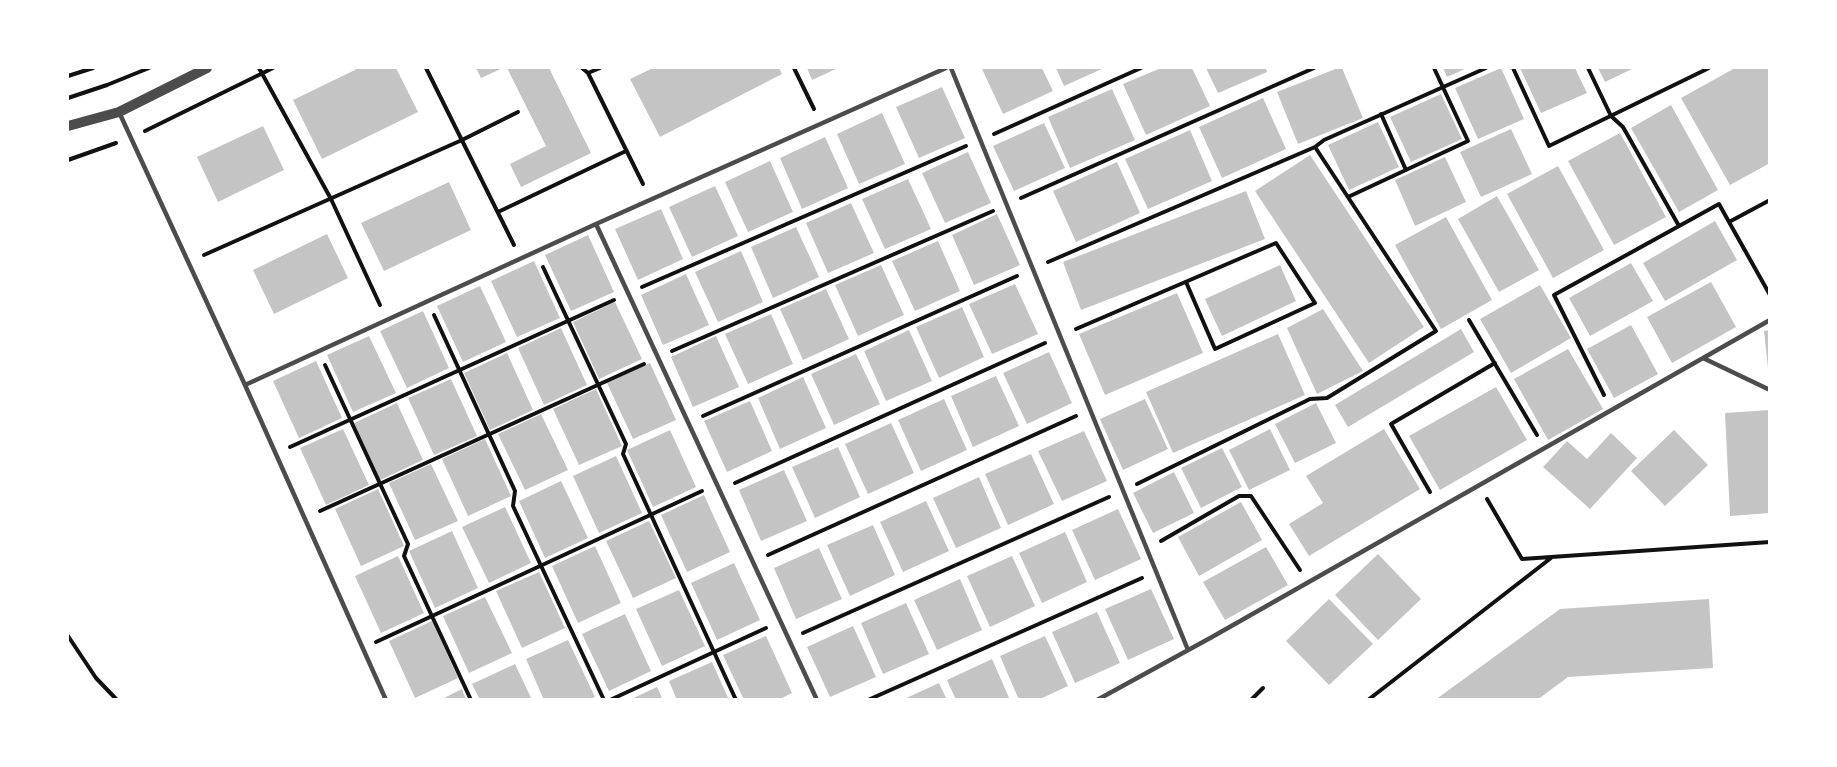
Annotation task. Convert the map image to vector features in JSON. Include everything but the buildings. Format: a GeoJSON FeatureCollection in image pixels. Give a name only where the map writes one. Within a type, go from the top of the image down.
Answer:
{"type":"FeatureCollection","features":[{"type":"Feature","properties":{"kind":"street"},"geometry":{"type":"LineString","coordinates":[[68,126],[119,112],[207,68]]}},
{"type":"Feature","properties":{"kind":"lane"},"geometry":{"type":"LineString","coordinates":[[245,385],[596,224],[946,68]]}},
{"type":"Feature","properties":{"kind":"lane"},"geometry":{"type":"LineString","coordinates":[[951,68],[1188,650]]}},
{"type":"Feature","properties":{"kind":"lane"},"geometry":{"type":"LineString","coordinates":[[119,112],[386,699]]}},
{"type":"Feature","properties":{"kind":"lane"},"geometry":{"type":"LineString","coordinates":[[596,224],[817,699]]}},
{"type":"Feature","properties":{"kind":"lane"},"geometry":{"type":"LineString","coordinates":[[1097,699],[1309,583],[1770,320]]}},
{"type":"Feature","properties":{"kind":"lane"},"geometry":{"type":"LineString","coordinates":[[1703,358],[1770,390]]}},
{"type":"Feature","properties":{"kind":"path"},"geometry":{"type":"LineString","coordinates":[[68,76],[93,68]]}},
{"type":"Feature","properties":{"kind":"path"},"geometry":{"type":"LineString","coordinates":[[68,98],[149,68]]}},
{"type":"Feature","properties":{"kind":"path"},"geometry":{"type":"LineString","coordinates":[[260,68],[331,198],[387,320]]}},
{"type":"Feature","properties":{"kind":"path"},"geometry":{"type":"LineString","coordinates":[[68,160],[131,138],[273,68]]}},
{"type":"Feature","properties":{"kind":"path"},"geometry":{"type":"LineString","coordinates":[[426,68],[521,259]]}},
{"type":"Feature","properties":{"kind":"path"},"geometry":{"type":"LineString","coordinates":[[582,68],[588,73],[650,200]]}},
{"type":"Feature","properties":{"kind":"path"},"geometry":{"type":"LineString","coordinates":[[588,73],[600,68]]}},
{"type":"Feature","properties":{"kind":"path"},"geometry":{"type":"LineString","coordinates":[[794,68],[820,124]]}},
{"type":"Feature","properties":{"kind":"path"},"geometry":{"type":"LineString","coordinates":[[276,453],[628,293],[1142,68]]}},
{"type":"Feature","properties":{"kind":"path"},"geometry":{"type":"LineString","coordinates":[[317,513],[658,357],[1314,68]]}},
{"type":"Feature","properties":{"kind":"path"},"geometry":{"type":"LineString","coordinates":[[1348,197],[1468,141],[1434,68]]}},
{"type":"Feature","properties":{"kind":"path"},"geometry":{"type":"LineString","coordinates":[[688,422],[1033,268],[1315,147],[1323,140],[1486,68]]}},
{"type":"Feature","properties":{"kind":"path"},"geometry":{"type":"LineString","coordinates":[[1513,68],[1549,146],[1709,68]]}},
{"type":"Feature","properties":{"kind":"path"},"geometry":{"type":"LineString","coordinates":[[1588,68],[1611,116],[1623,127],[1679,226]]}},
{"type":"Feature","properties":{"kind":"path"},"geometry":{"type":"LineString","coordinates":[[189,262],[462,140],[518,112]]}},
{"type":"Feature","properties":{"kind":"path"},"geometry":{"type":"LineString","coordinates":[[1381,114],[1406,170]]}},
{"type":"Feature","properties":{"kind":"path"},"geometry":{"type":"LineString","coordinates":[[789,640],[1123,490],[1310,399],[1327,398],[1436,331],[1315,147]]}},
{"type":"Feature","properties":{"kind":"path"},"geometry":{"type":"LineString","coordinates":[[498,212],[627,151]]}},
{"type":"Feature","properties":{"kind":"path"},"geometry":{"type":"LineString","coordinates":[[1729,222],[1770,200]]}},
{"type":"Feature","properties":{"kind":"path"},"geometry":{"type":"LineString","coordinates":[[1612,410],[1554,296],[1719,204],[1770,295]]}},
{"type":"Feature","properties":{"kind":"path"},"geometry":{"type":"LineString","coordinates":[[363,648],[705,490],[720,490],[1060,336],[1276,243],[1314,303],[1215,349],[1186,282]]}},
{"type":"Feature","properties":{"kind":"path"},"geometry":{"type":"LineString","coordinates":[[536,252],[626,444],[623,454],[736,699]]}},
{"type":"Feature","properties":{"kind":"path"},"geometry":{"type":"LineString","coordinates":[[428,301],[515,491],[513,506],[604,699]]}},
{"type":"Feature","properties":{"kind":"path"},"geometry":{"type":"LineString","coordinates":[[1469,320],[1545,448]]}},
{"type":"Feature","properties":{"kind":"path"},"geometry":{"type":"LineString","coordinates":[[318,352],[408,544],[404,556],[471,699]]}},
{"type":"Feature","properties":{"kind":"path"},"geometry":{"type":"LineString","coordinates":[[1439,508],[1390,423],[1495,363]]}},
{"type":"Feature","properties":{"kind":"path"},"geometry":{"type":"LineString","coordinates":[[753,562],[1090,410]]}},
{"type":"Feature","properties":{"kind":"path"},"geometry":{"type":"LineString","coordinates":[[1479,485],[1522,559],[1770,542]]}},
{"type":"Feature","properties":{"kind":"path"},"geometry":{"type":"LineString","coordinates":[[1147,549],[1239,496],[1251,496],[1309,583]]}},
{"type":"Feature","properties":{"kind":"path"},"geometry":{"type":"LineString","coordinates":[[1368,699],[1551,557]]}},
{"type":"Feature","properties":{"kind":"path"},"geometry":{"type":"LineString","coordinates":[[868,699],[1156,572]]}},
{"type":"Feature","properties":{"kind":"path"},"geometry":{"type":"LineString","coordinates":[[610,699],[780,621]]}},
{"type":"Feature","properties":{"kind":"path"},"geometry":{"type":"LineString","coordinates":[[68,636],[96,678],[117,699]]}},
{"type":"Feature","properties":{"kind":"path"},"geometry":{"type":"LineString","coordinates":[[1251,699],[1263,688]]}}]}
